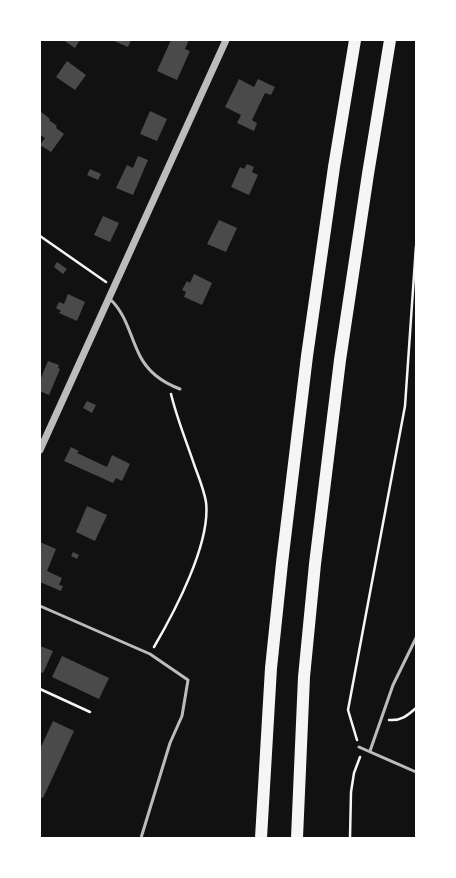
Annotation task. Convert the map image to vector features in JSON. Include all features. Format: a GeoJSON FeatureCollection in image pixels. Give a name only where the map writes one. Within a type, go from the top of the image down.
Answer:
{"type":"FeatureCollection","features":[{"type":"Feature","properties":{"kind":"highway"},"geometry":{"type":"LineString","coordinates":[[262,838],[271,668],[281,570],[307,356],[334,167],[355,40]]}},
{"type":"Feature","properties":{"kind":"highway"},"geometry":{"type":"LineString","coordinates":[[297,838],[304,678],[315,564],[340,360],[390,40]]}},
{"type":"Feature","properties":{"kind":"street"},"geometry":{"type":"LineString","coordinates":[[40,450],[226,40]]}},
{"type":"Feature","properties":{"kind":"lane"},"geometry":{"type":"LineString","coordinates":[[108,298],[116,305],[123,316],[140,357],[150,371],[168,385],[180,389]]}},
{"type":"Feature","properties":{"kind":"lane"},"geometry":{"type":"LineString","coordinates":[[40,606],[150,654],[188,680],[182,716],[170,743],[141,838]]}},
{"type":"Feature","properties":{"kind":"lane"},"geometry":{"type":"LineString","coordinates":[[370,752],[393,685],[416,638]]}},
{"type":"Feature","properties":{"kind":"lane"},"geometry":{"type":"LineString","coordinates":[[359,747],[416,772]]}},
{"type":"Feature","properties":{"kind":"path"},"geometry":{"type":"LineString","coordinates":[[40,236],[114,287]]}},
{"type":"Feature","properties":{"kind":"path"},"geometry":{"type":"LineString","coordinates":[[359,747],[348,710],[405,406],[416,246]]}},
{"type":"Feature","properties":{"kind":"path"},"geometry":{"type":"LineString","coordinates":[[150,654],[171,617],[191,571],[203,540],[206,516],[206,501],[168,385]]}},
{"type":"Feature","properties":{"kind":"path"},"geometry":{"type":"LineString","coordinates":[[40,689],[90,712]]}},
{"type":"Feature","properties":{"kind":"path"},"geometry":{"type":"LineString","coordinates":[[381,719],[396,720],[405,718],[416,708]]}},
{"type":"Feature","properties":{"kind":"path"},"geometry":{"type":"LineString","coordinates":[[350,838],[350,817],[354,773],[364,749]]}},
{"type":"Feature","properties":{"kind":"building"},"geometry":{"type":"Polygon","coordinates":[[[63,40],[80,40],[75,48],[63,40]]]}},
{"type":"Feature","properties":{"kind":"building"},"geometry":{"type":"Polygon","coordinates":[[[112,40],[131,40],[128,47],[112,40]]]}},
{"type":"Feature","properties":{"kind":"building"},"geometry":{"type":"Polygon","coordinates":[[[171,40],[189,40],[185,49],[190,51],[177,80],[157,71],[171,40]]]}},
{"type":"Feature","properties":{"kind":"building"},"geometry":{"type":"Polygon","coordinates":[[[67,61],[86,75],[75,90],[56,77],[67,61]]]}},
{"type":"Feature","properties":{"kind":"building"},"geometry":{"type":"Polygon","coordinates":[[[239,79],[254,87],[258,79],[275,87],[271,95],[265,93],[252,120],[257,123],[254,131],[237,123],[241,115],[225,107],[239,79]]]}},
{"type":"Feature","properties":{"kind":"building"},"geometry":{"type":"Polygon","coordinates":[[[40,111],[57,126],[56,128],[64,134],[51,152],[40,145],[45,138],[40,135],[40,111]]]}},
{"type":"Feature","properties":{"kind":"building"},"geometry":{"type":"Polygon","coordinates":[[[150,111],[167,119],[157,141],[140,134],[150,111]]]}},
{"type":"Feature","properties":{"kind":"building"},"geometry":{"type":"Polygon","coordinates":[[[138,156],[148,160],[133,195],[116,188],[127,165],[133,168],[138,156]]]}},
{"type":"Feature","properties":{"kind":"building"},"geometry":{"type":"Polygon","coordinates":[[[247,164],[254,167],[252,172],[258,175],[249,195],[231,187],[240,167],[244,169],[247,164]]]}},
{"type":"Feature","properties":{"kind":"building"},"geometry":{"type":"Polygon","coordinates":[[[90,169],[101,174],[98,180],[87,175],[90,169]]]}},
{"type":"Feature","properties":{"kind":"building"},"geometry":{"type":"Polygon","coordinates":[[[103,216],[119,223],[110,242],[94,235],[103,216]]]}},
{"type":"Feature","properties":{"kind":"building"},"geometry":{"type":"Polygon","coordinates":[[[219,220],[237,228],[226,252],[207,244],[219,220]]]}},
{"type":"Feature","properties":{"kind":"building"},"geometry":{"type":"Polygon","coordinates":[[[57,262],[67,269],[63,274],[54,267],[57,262]]]}},
{"type":"Feature","properties":{"kind":"building"},"geometry":{"type":"Polygon","coordinates":[[[194,274],[212,283],[202,305],[184,297],[186,292],[182,290],[187,281],[190,283],[194,274]]]}},
{"type":"Feature","properties":{"kind":"building"},"geometry":{"type":"Polygon","coordinates":[[[68,294],[85,302],[77,321],[59,313],[61,311],[56,308],[59,302],[64,304],[68,294]]]}},
{"type":"Feature","properties":{"kind":"building"},"geometry":{"type":"Polygon","coordinates":[[[48,361],[59,365],[58,368],[60,369],[49,395],[40,391],[40,377],[41,378],[48,361]]]}},
{"type":"Feature","properties":{"kind":"building"},"geometry":{"type":"Polygon","coordinates":[[[87,401],[96,405],[92,413],[83,408],[87,401]]]}},
{"type":"Feature","properties":{"kind":"building"},"geometry":{"type":"Polygon","coordinates":[[[71,447],[79,451],[77,453],[107,467],[112,455],[130,464],[122,481],[116,478],[113,483],[64,461],[71,447]]]}},
{"type":"Feature","properties":{"kind":"building"},"geometry":{"type":"Polygon","coordinates":[[[87,506],[107,515],[95,541],[76,532],[87,506]]]}},
{"type":"Feature","properties":{"kind":"building"},"geometry":{"type":"Polygon","coordinates":[[[40,542],[56,549],[47,571],[62,578],[59,585],[63,586],[61,591],[40,582],[40,542]]]}},
{"type":"Feature","properties":{"kind":"building"},"geometry":{"type":"Polygon","coordinates":[[[73,552],[79,555],[77,559],[71,556],[73,552]]]}},
{"type":"Feature","properties":{"kind":"building"},"geometry":{"type":"Polygon","coordinates":[[[40,646],[53,651],[43,673],[40,672],[40,646]]]}},
{"type":"Feature","properties":{"kind":"building"},"geometry":{"type":"Polygon","coordinates":[[[62,656],[109,678],[99,699],[52,677],[62,656]]]}},
{"type":"Feature","properties":{"kind":"building"},"geometry":{"type":"Polygon","coordinates":[[[53,721],[74,731],[43,798],[40,797],[40,749],[53,721]]]}}]}
